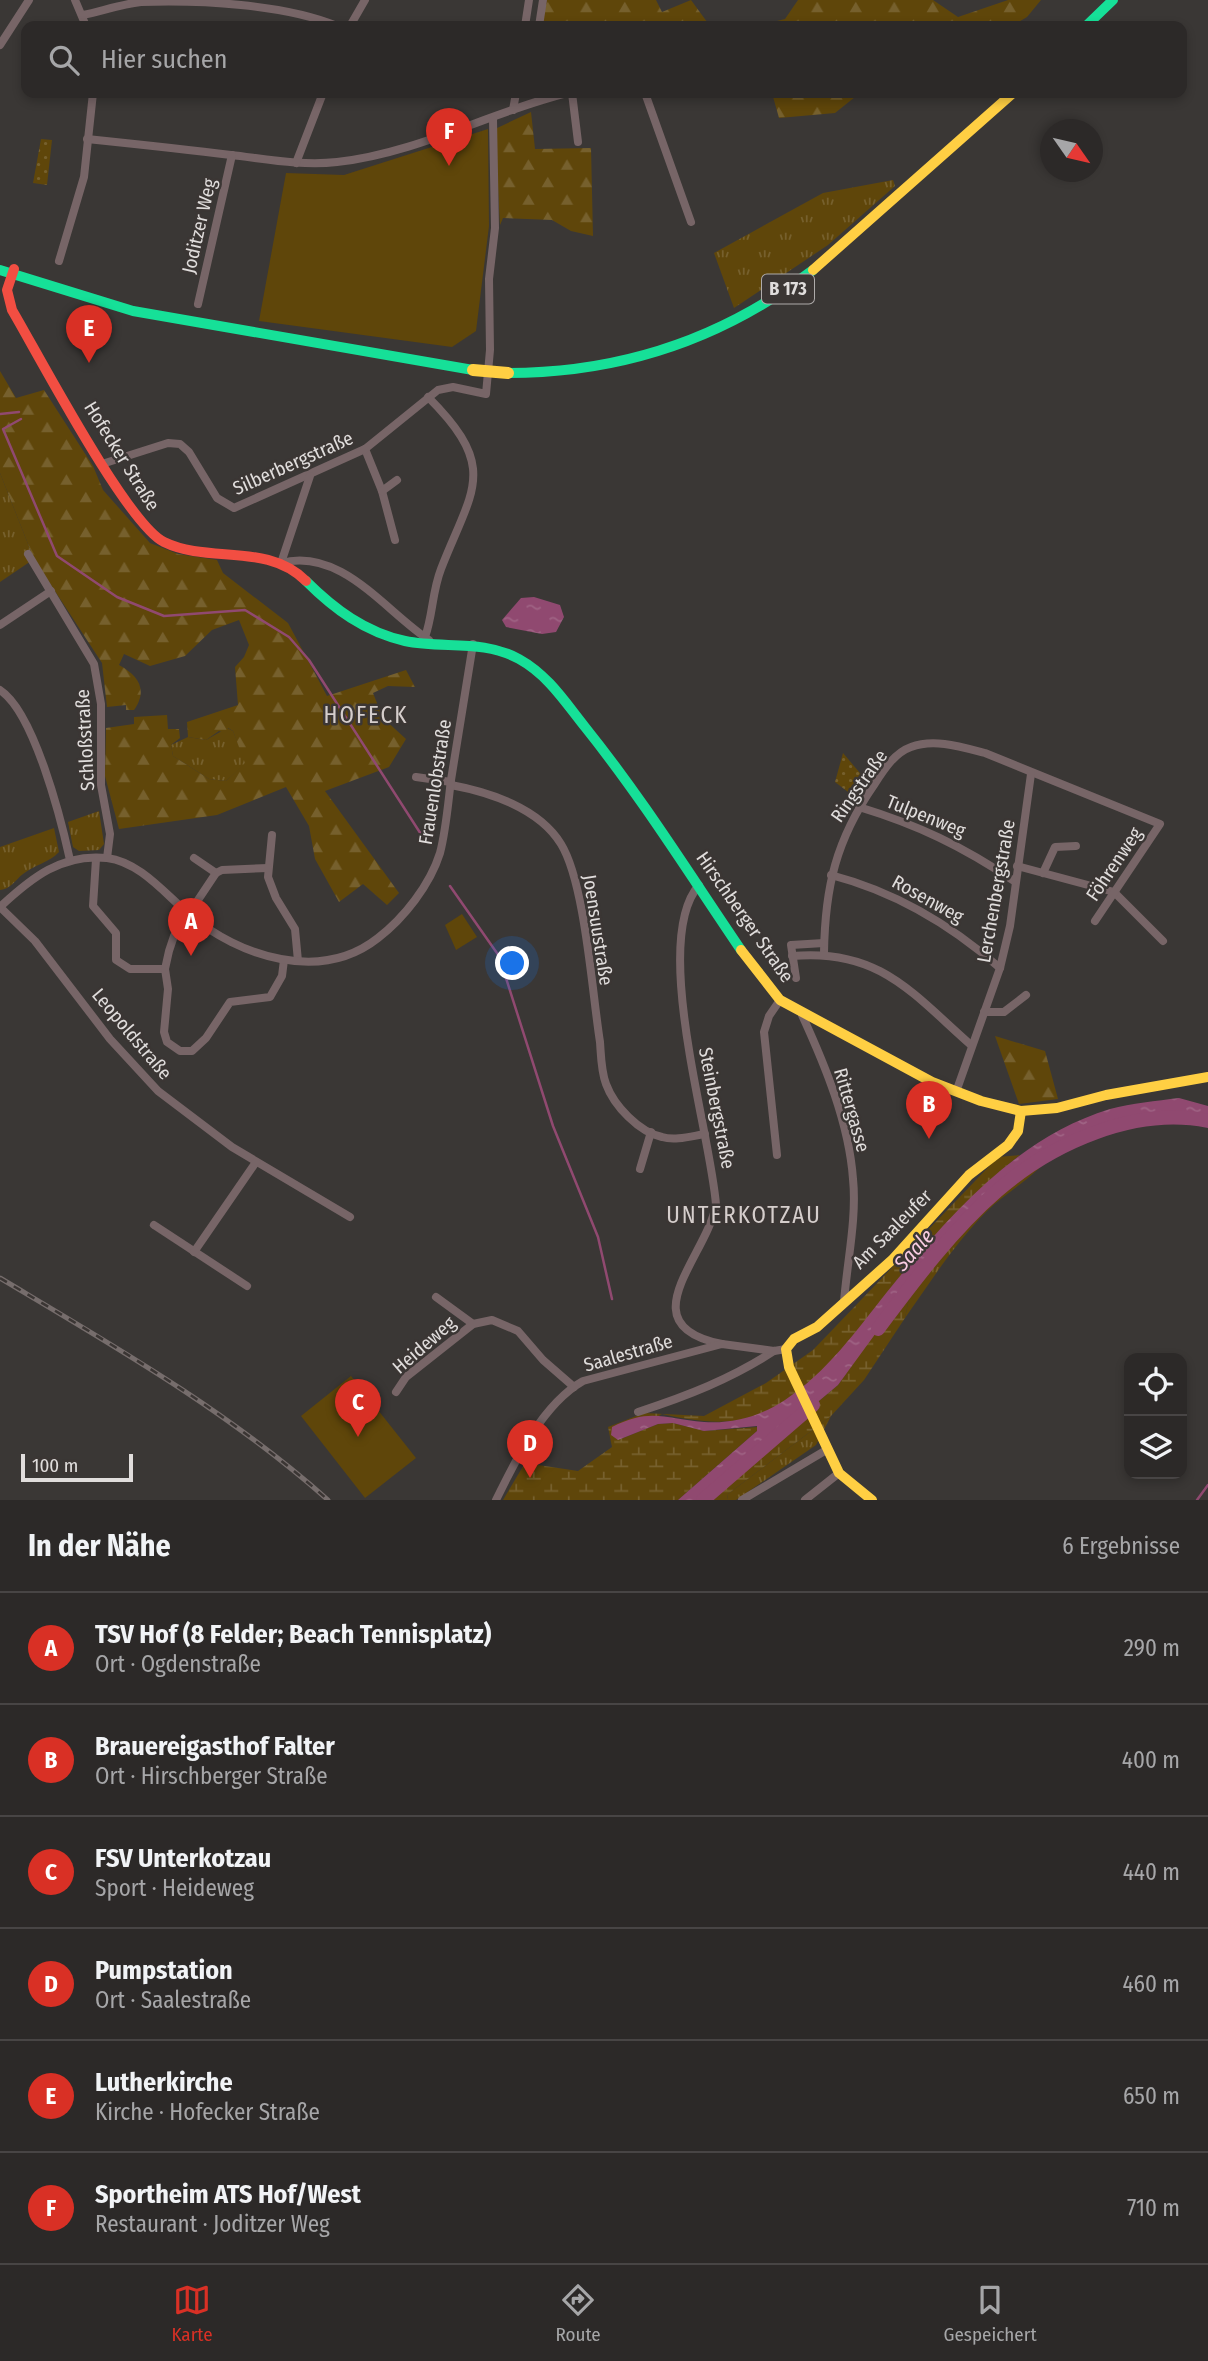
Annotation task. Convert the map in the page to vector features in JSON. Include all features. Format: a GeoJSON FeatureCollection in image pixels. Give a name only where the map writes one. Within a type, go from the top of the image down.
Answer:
{"type":"FeatureCollection","features":[{"type":"Feature","properties":{"kind":"main road"},"geometry":{"type":"LineString","coordinates":[[1091,21],[1113,0]]}},
{"type":"Feature","properties":{"kind":"main road","name":"B 173"},"geometry":{"type":"LineString","coordinates":[[0,264],[9,271],[108,306],[473,370],[508,373],[560,372],[624,362],[686,344],[744,317],[810,272],[1007,98]]}},
{"type":"Feature","properties":{"kind":"main road","name":"Hofecker Straße"},"geometry":{"type":"LineString","coordinates":[[9,271],[7,290],[12,310]]}},
{"type":"Feature","properties":{"kind":"main road","name":"Hofecker Straße"},"geometry":{"type":"LineString","coordinates":[[0,296],[12,310],[102,464],[147,531],[163,542],[185,550],[249,555],[282,563],[299,574],[331,606],[362,626],[405,641],[437,645],[473,644]]}},
{"type":"Feature","properties":{"kind":"main road","name":"Hirschberger Straße"},"geometry":{"type":"LineString","coordinates":[[473,644],[491,647],[518,657],[543,674],[555,687],[622,774],[699,884],[745,956],[780,1000],[803,1017],[956,1092],[1021,1111],[1057,1108],[1181,1080],[1208,1077]]}},
{"type":"Feature","properties":{"kind":"main road","name":"Am Saaleufer"},"geometry":{"type":"LineString","coordinates":[[780,1350],[817,1327],[928,1223],[969,1175],[1008,1145],[1018,1131],[1021,1111]]}},
{"type":"Feature","properties":{"kind":"main road"},"geometry":{"type":"LineString","coordinates":[[780,1350],[839,1473],[872,1500]]}},
{"type":"Feature","properties":{"kind":"street"},"geometry":{"type":"LineString","coordinates":[[0,45],[29,0]]}},
{"type":"Feature","properties":{"kind":"street"},"geometry":{"type":"LineString","coordinates":[[75,0],[85,21]]}},
{"type":"Feature","properties":{"kind":"street"},"geometry":{"type":"LineString","coordinates":[[353,21],[365,0]]}},
{"type":"Feature","properties":{"kind":"street"},"geometry":{"type":"LineString","coordinates":[[526,21],[529,0]]}},
{"type":"Feature","properties":{"kind":"street"},"geometry":{"type":"LineString","coordinates":[[540,21],[543,0]]}},
{"type":"Feature","properties":{"kind":"street"},"geometry":{"type":"LineString","coordinates":[[83,15],[141,2],[198,3],[258,6],[311,15],[325,21]]}},
{"type":"Feature","properties":{"kind":"street"},"geometry":{"type":"LineString","coordinates":[[0,23],[12,28]]}},
{"type":"Feature","properties":{"kind":"street"},"geometry":{"type":"LineString","coordinates":[[59,261],[79,200],[92,98]]}},
{"type":"Feature","properties":{"kind":"street"},"geometry":{"type":"LineString","coordinates":[[296,163],[321,98]]}},
{"type":"Feature","properties":{"kind":"street"},"geometry":{"type":"LineString","coordinates":[[513,110],[515,98]]}},
{"type":"Feature","properties":{"kind":"street"},"geometry":{"type":"LineString","coordinates":[[527,103],[528,98]]}},
{"type":"Feature","properties":{"kind":"street","name":"Joditzer Weg"},"geometry":{"type":"LineString","coordinates":[[88,139],[296,163],[337,162],[394,150],[493,119],[527,103],[546,98]]}},
{"type":"Feature","properties":{"kind":"street"},"geometry":{"type":"LineString","coordinates":[[573,98],[578,142]]}},
{"type":"Feature","properties":{"kind":"street"},"geometry":{"type":"LineString","coordinates":[[647,98],[691,222]]}},
{"type":"Feature","properties":{"kind":"street"},"geometry":{"type":"LineString","coordinates":[[425,637],[440,571],[476,481],[463,440],[449,418],[428,397],[446,388],[483,394],[488,390],[494,180],[493,119]]}},
{"type":"Feature","properties":{"kind":"street","name":"Joditzer Weg"},"geometry":{"type":"LineString","coordinates":[[198,304],[232,155]]}},
{"type":"Feature","properties":{"kind":"street","name":"Silberbergstraße"},"geometry":{"type":"LineString","coordinates":[[102,464],[175,443],[189,452],[217,498],[234,508],[365,449],[428,397]]}},
{"type":"Feature","properties":{"kind":"street"},"geometry":{"type":"LineString","coordinates":[[365,449],[382,491],[395,540]]}},
{"type":"Feature","properties":{"kind":"street"},"geometry":{"type":"LineString","coordinates":[[310,476],[282,563],[306,561],[338,570],[384,601],[437,645]]}},
{"type":"Feature","properties":{"kind":"street"},"geometry":{"type":"LineString","coordinates":[[382,491],[397,481]]}},
{"type":"Feature","properties":{"kind":"street","name":"Schloßstraße"},"geometry":{"type":"LineString","coordinates":[[27,554],[85,646],[99,684],[101,785],[110,834],[107,858]]}},
{"type":"Feature","properties":{"kind":"street"},"geometry":{"type":"LineString","coordinates":[[0,625],[51,591]]}},
{"type":"Feature","properties":{"kind":"street","name":"Frauenlobstraße"},"geometry":{"type":"LineString","coordinates":[[0,907],[25,883],[49,868],[71,860],[107,858],[146,876],[189,915],[231,943],[259,955],[284,960],[322,961],[370,944],[408,909],[439,855],[473,644]]}},
{"type":"Feature","properties":{"kind":"street"},"geometry":{"type":"LineString","coordinates":[[0,690],[17,705],[27,724],[61,821],[71,860]]}},
{"type":"Feature","properties":{"kind":"street","name":"Ringstraße"},"geometry":{"type":"LineString","coordinates":[[824,953],[831,875],[846,830],[859,807],[894,759],[914,745],[956,745],[985,753],[1031,774],[1059,781],[1160,824]]}},
{"type":"Feature","properties":{"kind":"street","name":"Lerchenbergstraße"},"geometry":{"type":"LineString","coordinates":[[956,1092],[1000,968],[1010,926],[1014,881],[1031,774]]}},
{"type":"Feature","properties":{"kind":"street","name":"Joensuustraße"},"geometry":{"type":"LineString","coordinates":[[416,777],[486,791],[532,816],[561,843],[572,869],[579,905],[606,1084],[628,1116],[652,1132]]}},
{"type":"Feature","properties":{"kind":"street","name":"Tulpenweg"},"geometry":{"type":"LineString","coordinates":[[859,807],[934,833],[966,849],[1014,881]]}},
{"type":"Feature","properties":{"kind":"street","name":"Föhrenweg"},"geometry":{"type":"LineString","coordinates":[[1095,921],[1160,824]]}},
{"type":"Feature","properties":{"kind":"street"},"geometry":{"type":"LineString","coordinates":[[272,835],[268,868],[271,887],[295,929],[298,961]]}},
{"type":"Feature","properties":{"kind":"street"},"geometry":{"type":"LineString","coordinates":[[1043,873],[1055,847],[1076,846]]}},
{"type":"Feature","properties":{"kind":"street"},"geometry":{"type":"LineString","coordinates":[[194,858],[216,873]]}},
{"type":"Feature","properties":{"kind":"street"},"geometry":{"type":"LineString","coordinates":[[96,859],[93,906],[116,933],[116,960],[130,969],[165,969]]}},
{"type":"Feature","properties":{"kind":"street"},"geometry":{"type":"LineString","coordinates":[[1017,866],[1114,892],[1163,941]]}},
{"type":"Feature","properties":{"kind":"street"},"geometry":{"type":"LineString","coordinates":[[268,868],[222,870],[216,873],[174,936],[165,969],[168,989],[164,1032],[167,1042],[187,1052],[199,1046],[230,1002],[238,999],[265,999],[274,994],[282,976],[284,960]]}},
{"type":"Feature","properties":{"kind":"street","name":"Rosenweg"},"geometry":{"type":"LineString","coordinates":[[831,875],[886,892],[918,909],[958,933],[1000,968]]}},
{"type":"Feature","properties":{"kind":"street","name":"Steinbergstraße"},"geometry":{"type":"LineString","coordinates":[[699,884],[690,900],[681,937],[684,1010],[716,1205],[709,1233],[693,1257],[676,1300],[679,1326],[697,1339],[722,1344]]}},
{"type":"Feature","properties":{"kind":"street","name":"Leopoldstraße"},"geometry":{"type":"LineString","coordinates":[[0,907],[36,941],[110,1039],[158,1091],[256,1162],[350,1217]]}},
{"type":"Feature","properties":{"kind":"street"},"geometry":{"type":"LineString","coordinates":[[796,978],[791,945],[824,943]]}},
{"type":"Feature","properties":{"kind":"street"},"geometry":{"type":"LineString","coordinates":[[792,956],[824,953],[859,961],[901,983],[971,1045]]}},
{"type":"Feature","properties":{"kind":"street"},"geometry":{"type":"LineString","coordinates":[[984,1012],[1004,1012],[1026,995]]}},
{"type":"Feature","properties":{"kind":"street"},"geometry":{"type":"LineString","coordinates":[[777,1154],[764,1032],[769,1016],[780,1000]]}},
{"type":"Feature","properties":{"kind":"street","name":"Rittergasse"},"geometry":{"type":"LineString","coordinates":[[803,1017],[849,1148],[854,1182],[844,1302]]}},
{"type":"Feature","properties":{"kind":"street"},"geometry":{"type":"LineString","coordinates":[[640,1168],[652,1132],[663,1138],[705,1133]]}},
{"type":"Feature","properties":{"kind":"street"},"geometry":{"type":"LineString","coordinates":[[194,1252],[256,1162]]}},
{"type":"Feature","properties":{"kind":"street"},"geometry":{"type":"LineString","coordinates":[[155,1225],[247,1286]]}},
{"type":"Feature","properties":{"kind":"street"},"geometry":{"type":"LineString","coordinates":[[436,1297],[473,1324]]}},
{"type":"Feature","properties":{"kind":"street","name":"Heideweg"},"geometry":{"type":"LineString","coordinates":[[396,1392],[406,1377],[473,1324],[492,1320],[510,1325],[574,1387]]}},
{"type":"Feature","properties":{"kind":"street","name":"Saalestraße"},"geometry":{"type":"LineString","coordinates":[[496,1500],[543,1420],[574,1387],[597,1377],[722,1344],[780,1350]]}},
{"type":"Feature","properties":{"kind":"street","name":"Am Saaleufer"},"geometry":{"type":"LineString","coordinates":[[638,1412],[717,1384],[753,1367],[780,1350]]}},
{"type":"Feature","properties":{"kind":"street"},"geometry":{"type":"LineString","coordinates":[[742,1500],[826,1445]]}},
{"type":"Feature","properties":{"kind":"street"},"geometry":{"type":"LineString","coordinates":[[805,1500],[839,1473]]}},
{"type":"Feature","properties":{"kind":"green space"},"geometry":{"type":"Polygon","coordinates":[[[543,0],[656,0],[662,12],[691,0],[706,21],[540,21],[543,0]]]}},
{"type":"Feature","properties":{"kind":"green space"},"geometry":{"type":"Polygon","coordinates":[[[798,0],[933,0],[958,17],[1008,0],[1041,0],[1020,21],[777,21],[785,19],[798,0]]]}},
{"type":"Feature","properties":{"kind":"green space"},"geometry":{"type":"Polygon","coordinates":[[[773,98],[854,98],[835,113],[779,118],[773,98]]]}},
{"type":"Feature","properties":{"kind":"green space"},"geometry":{"type":"Polygon","coordinates":[[[531,112],[535,149],[591,148],[593,236],[571,231],[552,220],[503,218],[500,225],[495,129],[531,112]]]}},
{"type":"Feature","properties":{"kind":"green space"},"geometry":{"type":"Polygon","coordinates":[[[488,129],[489,226],[476,331],[452,347],[259,321],[286,173],[344,175],[488,129]]]}},
{"type":"Feature","properties":{"kind":"green space"},"geometry":{"type":"Polygon","coordinates":[[[41,139],[52,140],[47,185],[33,183],[41,139]]]}},
{"type":"Feature","properties":{"kind":"green space"},"geometry":{"type":"Polygon","coordinates":[[[893,180],[895,186],[828,245],[734,308],[714,253],[823,193],[893,180]]]}},
{"type":"Feature","properties":{"kind":"green space"},"geometry":{"type":"Polygon","coordinates":[[[0,371],[16,398],[44,390],[93,466],[103,490],[150,543],[178,554],[217,560],[223,573],[288,623],[327,696],[406,670],[415,687],[388,686],[373,693],[383,718],[406,739],[389,767],[325,791],[399,893],[387,905],[363,884],[339,902],[315,859],[309,826],[286,787],[217,815],[119,829],[105,776],[106,728],[134,724],[134,717],[167,715],[168,729],[179,729],[180,738],[171,745],[173,756],[209,779],[226,781],[245,763],[233,731],[228,728],[225,733],[219,731],[206,740],[188,737],[187,722],[238,705],[235,667],[244,657],[249,645],[239,620],[212,630],[185,656],[150,666],[124,654],[119,665],[132,674],[139,684],[141,690],[138,703],[134,710],[126,710],[126,705],[107,707],[102,663],[34,559],[0,473],[0,371]]]}},
{"type":"Feature","properties":{"kind":"green space"},"geometry":{"type":"Polygon","coordinates":[[[0,473],[34,559],[0,582],[0,473]]]}},
{"type":"Feature","properties":{"kind":"green space"},"geometry":{"type":"Polygon","coordinates":[[[227,728],[233,731],[246,763],[226,781],[209,779],[173,756],[171,745],[188,737],[206,740],[227,728]]]}},
{"type":"Feature","properties":{"kind":"green space"},"geometry":{"type":"Polygon","coordinates":[[[843,753],[865,779],[852,795],[835,782],[843,753]]]}},
{"type":"Feature","properties":{"kind":"green space"},"geometry":{"type":"Polygon","coordinates":[[[99,811],[104,844],[99,850],[79,851],[73,847],[68,822],[99,811]]]}},
{"type":"Feature","properties":{"kind":"green space"},"geometry":{"type":"Polygon","coordinates":[[[54,828],[59,852],[0,890],[0,847],[54,828]]]}},
{"type":"Feature","properties":{"kind":"green space"},"geometry":{"type":"Polygon","coordinates":[[[462,914],[477,937],[456,950],[445,925],[462,914]]]}},
{"type":"Feature","properties":{"kind":"green space"},"geometry":{"type":"Polygon","coordinates":[[[995,1036],[1045,1051],[1058,1099],[1019,1104],[995,1036]]]}},
{"type":"Feature","properties":{"kind":"green space"},"geometry":{"type":"Polygon","coordinates":[[[1058,1145],[1035,1172],[975,1223],[905,1318],[913,1278],[996,1188],[1058,1145]]]}},
{"type":"Feature","properties":{"kind":"green space"},"geometry":{"type":"Polygon","coordinates":[[[1020,1155],[975,1194],[934,1238],[824,1370],[784,1402],[749,1418],[724,1422],[699,1421],[662,1414],[618,1440],[658,1424],[673,1423],[705,1431],[758,1427],[757,1431],[678,1500],[503,1500],[525,1463],[578,1471],[612,1447],[608,1427],[644,1413],[704,1416],[766,1383],[813,1350],[998,1157],[1020,1155]]]}},
{"type":"Feature","properties":{"kind":"green space"},"geometry":{"type":"Polygon","coordinates":[[[913,1278],[905,1318],[864,1380],[831,1416],[728,1494],[727,1500],[701,1500],[838,1385],[913,1278]]]}},
{"type":"Feature","properties":{"kind":"green space"},"geometry":{"type":"Polygon","coordinates":[[[351,1376],[416,1458],[365,1498],[301,1416],[351,1376]]]}},
{"type":"Feature","properties":{"kind":"green space"},"geometry":{"type":"Polygon","coordinates":[[[831,1416],[816,1445],[736,1500],[727,1500],[728,1494],[831,1416]]]}},
{"type":"Feature","properties":{"kind":"water"},"geometry":{"type":"Polygon","coordinates":[[[534,597],[560,605],[564,617],[556,632],[542,634],[506,627],[502,620],[521,598],[534,597]]]}},
{"type":"Feature","properties":{"kind":"water"},"geometry":{"type":"Polygon","coordinates":[[[1179,1098],[1208,1106],[1208,1123],[1181,1114],[1151,1116],[1086,1134],[1058,1145],[996,1188],[935,1252],[838,1385],[701,1500],[678,1500],[757,1431],[757,1426],[704,1431],[673,1423],[658,1424],[618,1440],[611,1435],[612,1427],[637,1417],[658,1416],[726,1422],[756,1415],[776,1406],[828,1364],[934,1236],[985,1184],[1014,1160],[1044,1139],[1076,1122],[1110,1109],[1179,1098]]]}},
{"type":"Feature","properties":{"kind":"waterway"},"geometry":{"type":"LineString","coordinates":[[0,414],[19,412]]}},
{"type":"Feature","properties":{"kind":"waterway"},"geometry":{"type":"LineString","coordinates":[[21,419],[3,429],[57,556],[117,597],[164,616],[245,610],[289,637],[309,660],[426,842]]}},
{"type":"Feature","properties":{"kind":"waterway"},"geometry":{"type":"LineString","coordinates":[[450,886],[499,956],[553,1126],[598,1237],[612,1299]]}},
{"type":"Feature","properties":{"kind":"waterway","name":"Saale"},"geometry":{"type":"LineString","coordinates":[[878,1329],[964,1222],[997,1191],[1043,1158],[1096,1132],[1124,1124],[1152,1119],[1208,1121]]}},
{"type":"Feature","properties":{"kind":"waterway","name":"Saale"},"geometry":{"type":"LineString","coordinates":[[703,1500],[813,1405]]}},
{"type":"Feature","properties":{"kind":"waterway"},"geometry":{"type":"LineString","coordinates":[[1197,1500],[1208,1485]]}},
{"type":"Feature","properties":{"kind":"railway"},"geometry":{"type":"LineString","coordinates":[[0,1278],[169,1381],[251,1437],[328,1500]]}},
{"type":"Feature","properties":{"kind":"traffic: fast"},"geometry":{"type":"LineString","coordinates":[[1091,21],[1113,0]]}},
{"type":"Feature","properties":{"kind":"traffic: fast"},"geometry":{"type":"LineString","coordinates":[[0,270],[133,311],[473,370]]}},
{"type":"Feature","properties":{"kind":"traffic: fast"},"geometry":{"type":"LineString","coordinates":[[508,373],[591,367],[669,347],[707,333],[743,315],[813,270]]}},
{"type":"Feature","properties":{"kind":"traffic: fast"},"geometry":{"type":"LineString","coordinates":[[306,581],[339,610],[377,632],[405,641],[491,649],[519,659],[539,673],[563,699],[626,781],[741,950]]}},
{"type":"Feature","properties":{"kind":"traffic: slow"},"geometry":{"type":"LineString","coordinates":[[813,270],[1007,98]]}},
{"type":"Feature","properties":{"kind":"traffic: slow"},"geometry":{"type":"LineString","coordinates":[[473,370],[508,373]]}},
{"type":"Feature","properties":{"kind":"traffic: slow"},"geometry":{"type":"LineString","coordinates":[[741,950],[780,1000],[932,1082],[981,1101],[1021,1111],[1057,1108],[1106,1095],[1208,1077]]}},
{"type":"Feature","properties":{"kind":"traffic: slow"},"geometry":{"type":"LineString","coordinates":[[872,1500],[839,1473],[789,1367],[786,1349],[794,1339],[817,1327],[892,1260],[969,1175],[1008,1145],[1018,1131],[1021,1111]]}},
{"type":"Feature","properties":{"kind":"traffic: jam"},"geometry":{"type":"LineString","coordinates":[[14,269],[7,290],[12,310],[84,436],[128,504],[148,529],[164,542],[181,548],[256,557],[274,562],[291,569],[306,581]]}},
{"type":"Feature","properties":{"kind":"place","name":"Sportheim ATS Hof/West"},"geometry":{"type":"Point","coordinates":[449,166]}},
{"type":"Feature","properties":{"kind":"place","name":"Lutherkirche"},"geometry":{"type":"Point","coordinates":[89,363]}},
{"type":"Feature","properties":{"kind":"place","name":"TSV Hof (8 Felder; Beach Tennisplatz)"},"geometry":{"type":"Point","coordinates":[191,956]}},
{"type":"Feature","properties":{"kind":"place","name":"Brauereigasthof Falter"},"geometry":{"type":"Point","coordinates":[929,1139]}},
{"type":"Feature","properties":{"kind":"place","name":"FSV Unterkotzau"},"geometry":{"type":"Point","coordinates":[358,1437]}},
{"type":"Feature","properties":{"kind":"place","name":"Pumpstation"},"geometry":{"type":"Point","coordinates":[530,1478]}},
{"type":"Feature","properties":{"kind":"district","name":"HOFECK"},"geometry":{"type":"Point","coordinates":[366,715]}},
{"type":"Feature","properties":{"kind":"district","name":"UNTERKOTZAU"},"geometry":{"type":"Point","coordinates":[744,1215]}}]}
